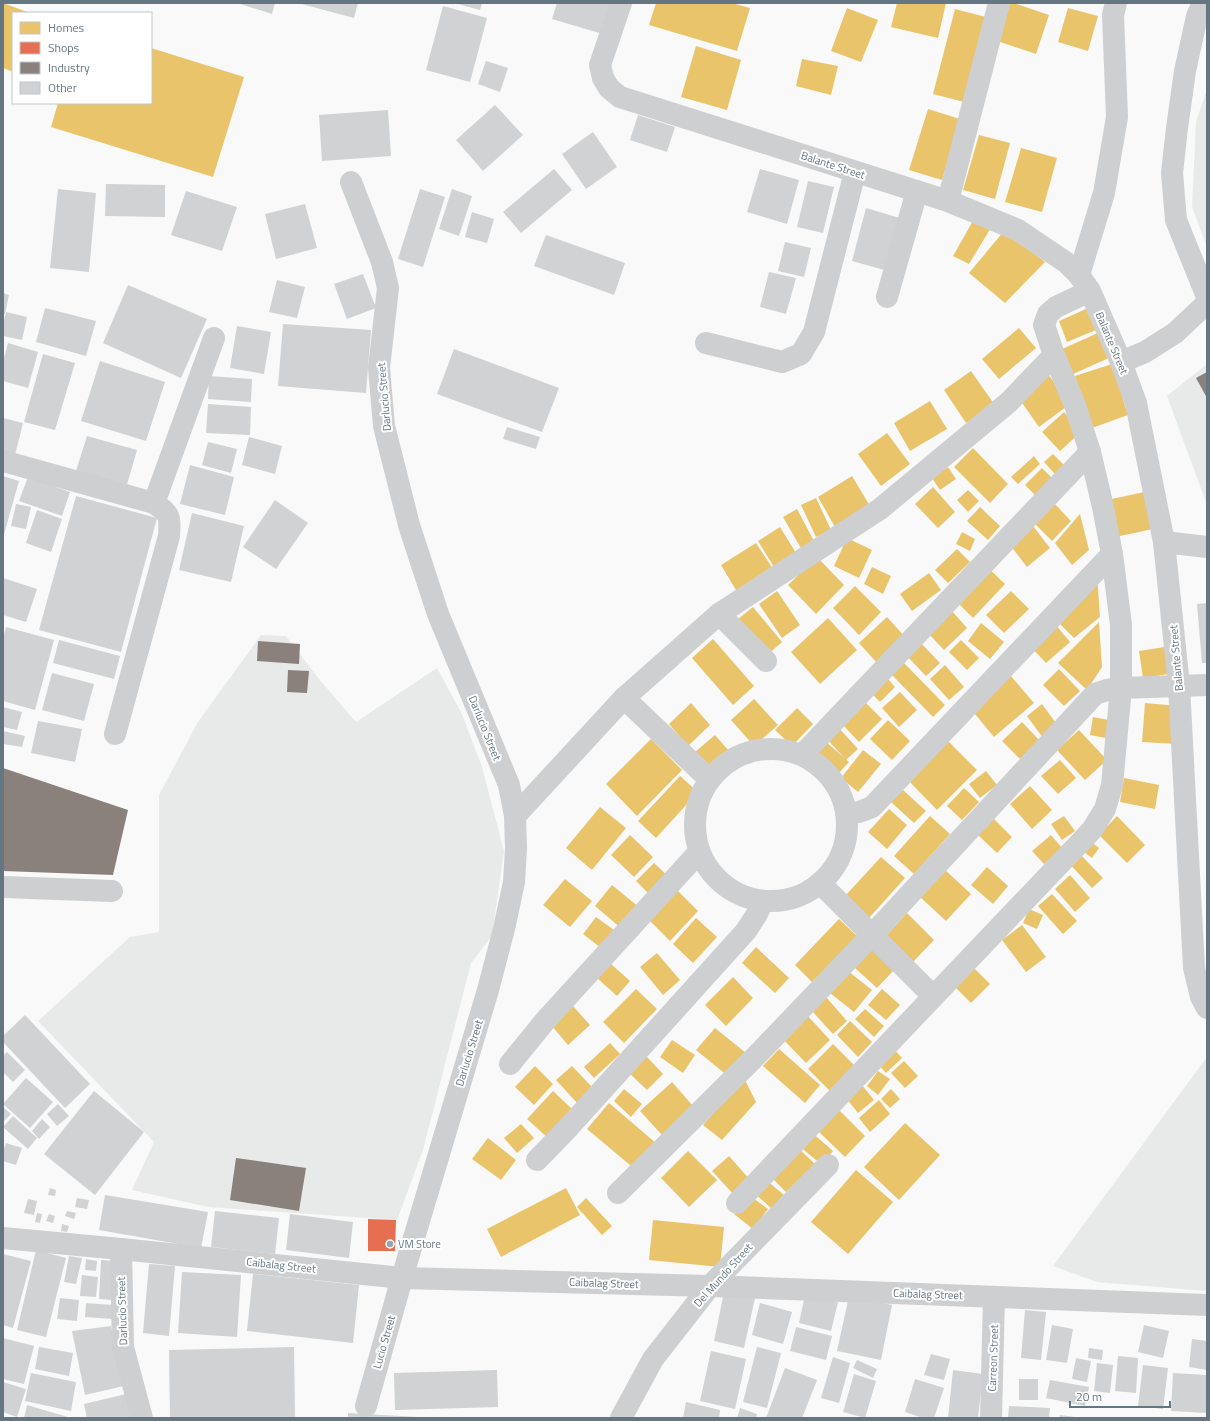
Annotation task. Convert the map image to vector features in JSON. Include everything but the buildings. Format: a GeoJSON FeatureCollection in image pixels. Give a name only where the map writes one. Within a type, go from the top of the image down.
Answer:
{"type":"FeatureCollection","features":[{"type":"Feature","properties":{"kind":"street","name":"Balante Street"},"geometry":{"type":"LineString","coordinates":[[621,3],[600,64],[603,78],[610,88],[620,97],[948,201],[1018,230],[1046,248],[1079,276],[1121,362],[1136,403],[1164,542],[1179,686],[1194,968],[1201,997],[1207,1008]]}},
{"type":"Feature","properties":{"kind":"street"},"geometry":{"type":"LineString","coordinates":[[948,201],[999,3]]}},
{"type":"Feature","properties":{"kind":"street"},"geometry":{"type":"LineString","coordinates":[[737,1203],[1092,830],[1105,809],[1112,785],[1121,688],[1121,625],[1112,554],[1090,452],[1075,405],[1054,355],[1044,325],[1048,314],[1056,307],[1067,301],[1079,276],[1104,193],[1117,117],[1113,15],[1116,3]]}},
{"type":"Feature","properties":{"kind":"street"},"geometry":{"type":"LineString","coordinates":[[1203,12],[1185,71],[1176,128],[1172,173],[1176,220],[1207,297]]}},
{"type":"Feature","properties":{"kind":"street"},"geometry":{"type":"LineString","coordinates":[[706,343],[782,362],[802,354],[814,332],[856,172]]}},
{"type":"Feature","properties":{"kind":"street","name":"Darlucio Street"},"geometry":{"type":"LineString","coordinates":[[351,182],[382,262],[388,288],[379,368],[384,426],[409,525],[438,614],[509,785],[515,816],[516,848],[514,882],[504,929],[488,990],[402,1278]]}},
{"type":"Feature","properties":{"kind":"street"},"geometry":{"type":"LineString","coordinates":[[887,297],[917,192]]}},
{"type":"Feature","properties":{"kind":"street"},"geometry":{"type":"LineString","coordinates":[[1121,362],[1145,352],[1175,334],[1207,303]]}},
{"type":"Feature","properties":{"kind":"street"},"geometry":{"type":"LineString","coordinates":[[154,503],[214,338]]}},
{"type":"Feature","properties":{"kind":"street"},"geometry":{"type":"LineString","coordinates":[[515,816],[624,698],[719,614],[880,509],[1009,402],[1054,355]]}},
{"type":"Feature","properties":{"kind":"street"},"geometry":{"type":"LineString","coordinates":[[802,754],[1090,452]]}},
{"type":"Feature","properties":{"kind":"street"},"geometry":{"type":"LineString","coordinates":[[3,461],[154,503],[165,510],[170,519],[169,536],[116,734]]}},
{"type":"Feature","properties":{"kind":"street"},"geometry":{"type":"LineString","coordinates":[[1164,542],[1207,547]]}},
{"type":"Feature","properties":{"kind":"street"},"geometry":{"type":"LineString","coordinates":[[847,814],[859,812],[872,807],[1112,554]]}},
{"type":"Feature","properties":{"kind":"street"},"geometry":{"type":"LineString","coordinates":[[719,614],[766,661]]}},
{"type":"Feature","properties":{"kind":"street"},"geometry":{"type":"LineString","coordinates":[[618,1193],[758,1054],[871,936],[1095,694],[1121,688],[1207,685]]}},
{"type":"Feature","properties":{"kind":"street"},"geometry":{"type":"LineString","coordinates":[[624,698],[709,780]]}},
{"type":"Feature","properties":{"kind":"street"},"geometry":{"type":"LineString","coordinates":[[777,748],[802,754],[819,765],[832,778],[841,796],[847,814],[847,834],[842,852],[833,869],[820,883],[802,894],[783,900],[763,901],[742,896],[724,886],[709,870],[699,852],[694,827],[698,802],[709,780],[727,761],[752,750],[777,748]]}},
{"type":"Feature","properties":{"kind":"street"},"geometry":{"type":"LineString","coordinates":[[510,1064],[546,1021],[699,852]]}},
{"type":"Feature","properties":{"kind":"street"},"geometry":{"type":"LineString","coordinates":[[820,883],[871,936],[933,996]]}},
{"type":"Feature","properties":{"kind":"street"},"geometry":{"type":"LineString","coordinates":[[3,887],[112,890]]}},
{"type":"Feature","properties":{"kind":"street"},"geometry":{"type":"LineString","coordinates":[[538,1160],[746,931],[763,901]]}},
{"type":"Feature","properties":{"kind":"street","name":"Del Mundo Street"},"geometry":{"type":"LineString","coordinates":[[621,1418],[653,1359],[710,1286],[828,1165]]}},
{"type":"Feature","properties":{"kind":"street","name":"Caibalag Street"},"geometry":{"type":"LineString","coordinates":[[3,1238],[402,1278],[710,1286],[1207,1305]]}},
{"type":"Feature","properties":{"kind":"street","name":"Darlucio Street"},"geometry":{"type":"LineString","coordinates":[[121,1249],[122,1347],[142,1418]]}},
{"type":"Feature","properties":{"kind":"street","name":"Lucio Street"},"geometry":{"type":"LineString","coordinates":[[366,1406],[402,1278]]}},
{"type":"Feature","properties":{"kind":"street","name":"Carreon Street"},"geometry":{"type":"LineString","coordinates":[[991,1418],[994,1297]]}},
{"type":"Feature","properties":{"kind":"shaded area"},"geometry":{"type":"Polygon","coordinates":[[[1207,89],[1207,247],[1192,207],[1196,122],[1207,89]]]}},
{"type":"Feature","properties":{"kind":"shaded area"},"geometry":{"type":"Polygon","coordinates":[[[1207,364],[1207,505],[1167,396],[1207,364]]]}},
{"type":"Feature","properties":{"kind":"shaded area"},"geometry":{"type":"Polygon","coordinates":[[[261,635],[286,636],[319,679],[356,722],[437,668],[462,714],[482,767],[504,851],[492,936],[471,963],[423,1150],[397,1220],[208,1207],[132,1190],[154,1142],[38,1021],[130,937],[159,932],[159,795],[198,722],[261,635]]]}},
{"type":"Feature","properties":{"kind":"shaded area"},"geometry":{"type":"Polygon","coordinates":[[[1207,1057],[1207,1291],[1097,1282],[1053,1266],[1207,1057]]]}},
{"type":"Feature","properties":{"kind":"place","name":"VM Store"},"geometry":{"type":"Point","coordinates":[390,1244]}}]}
